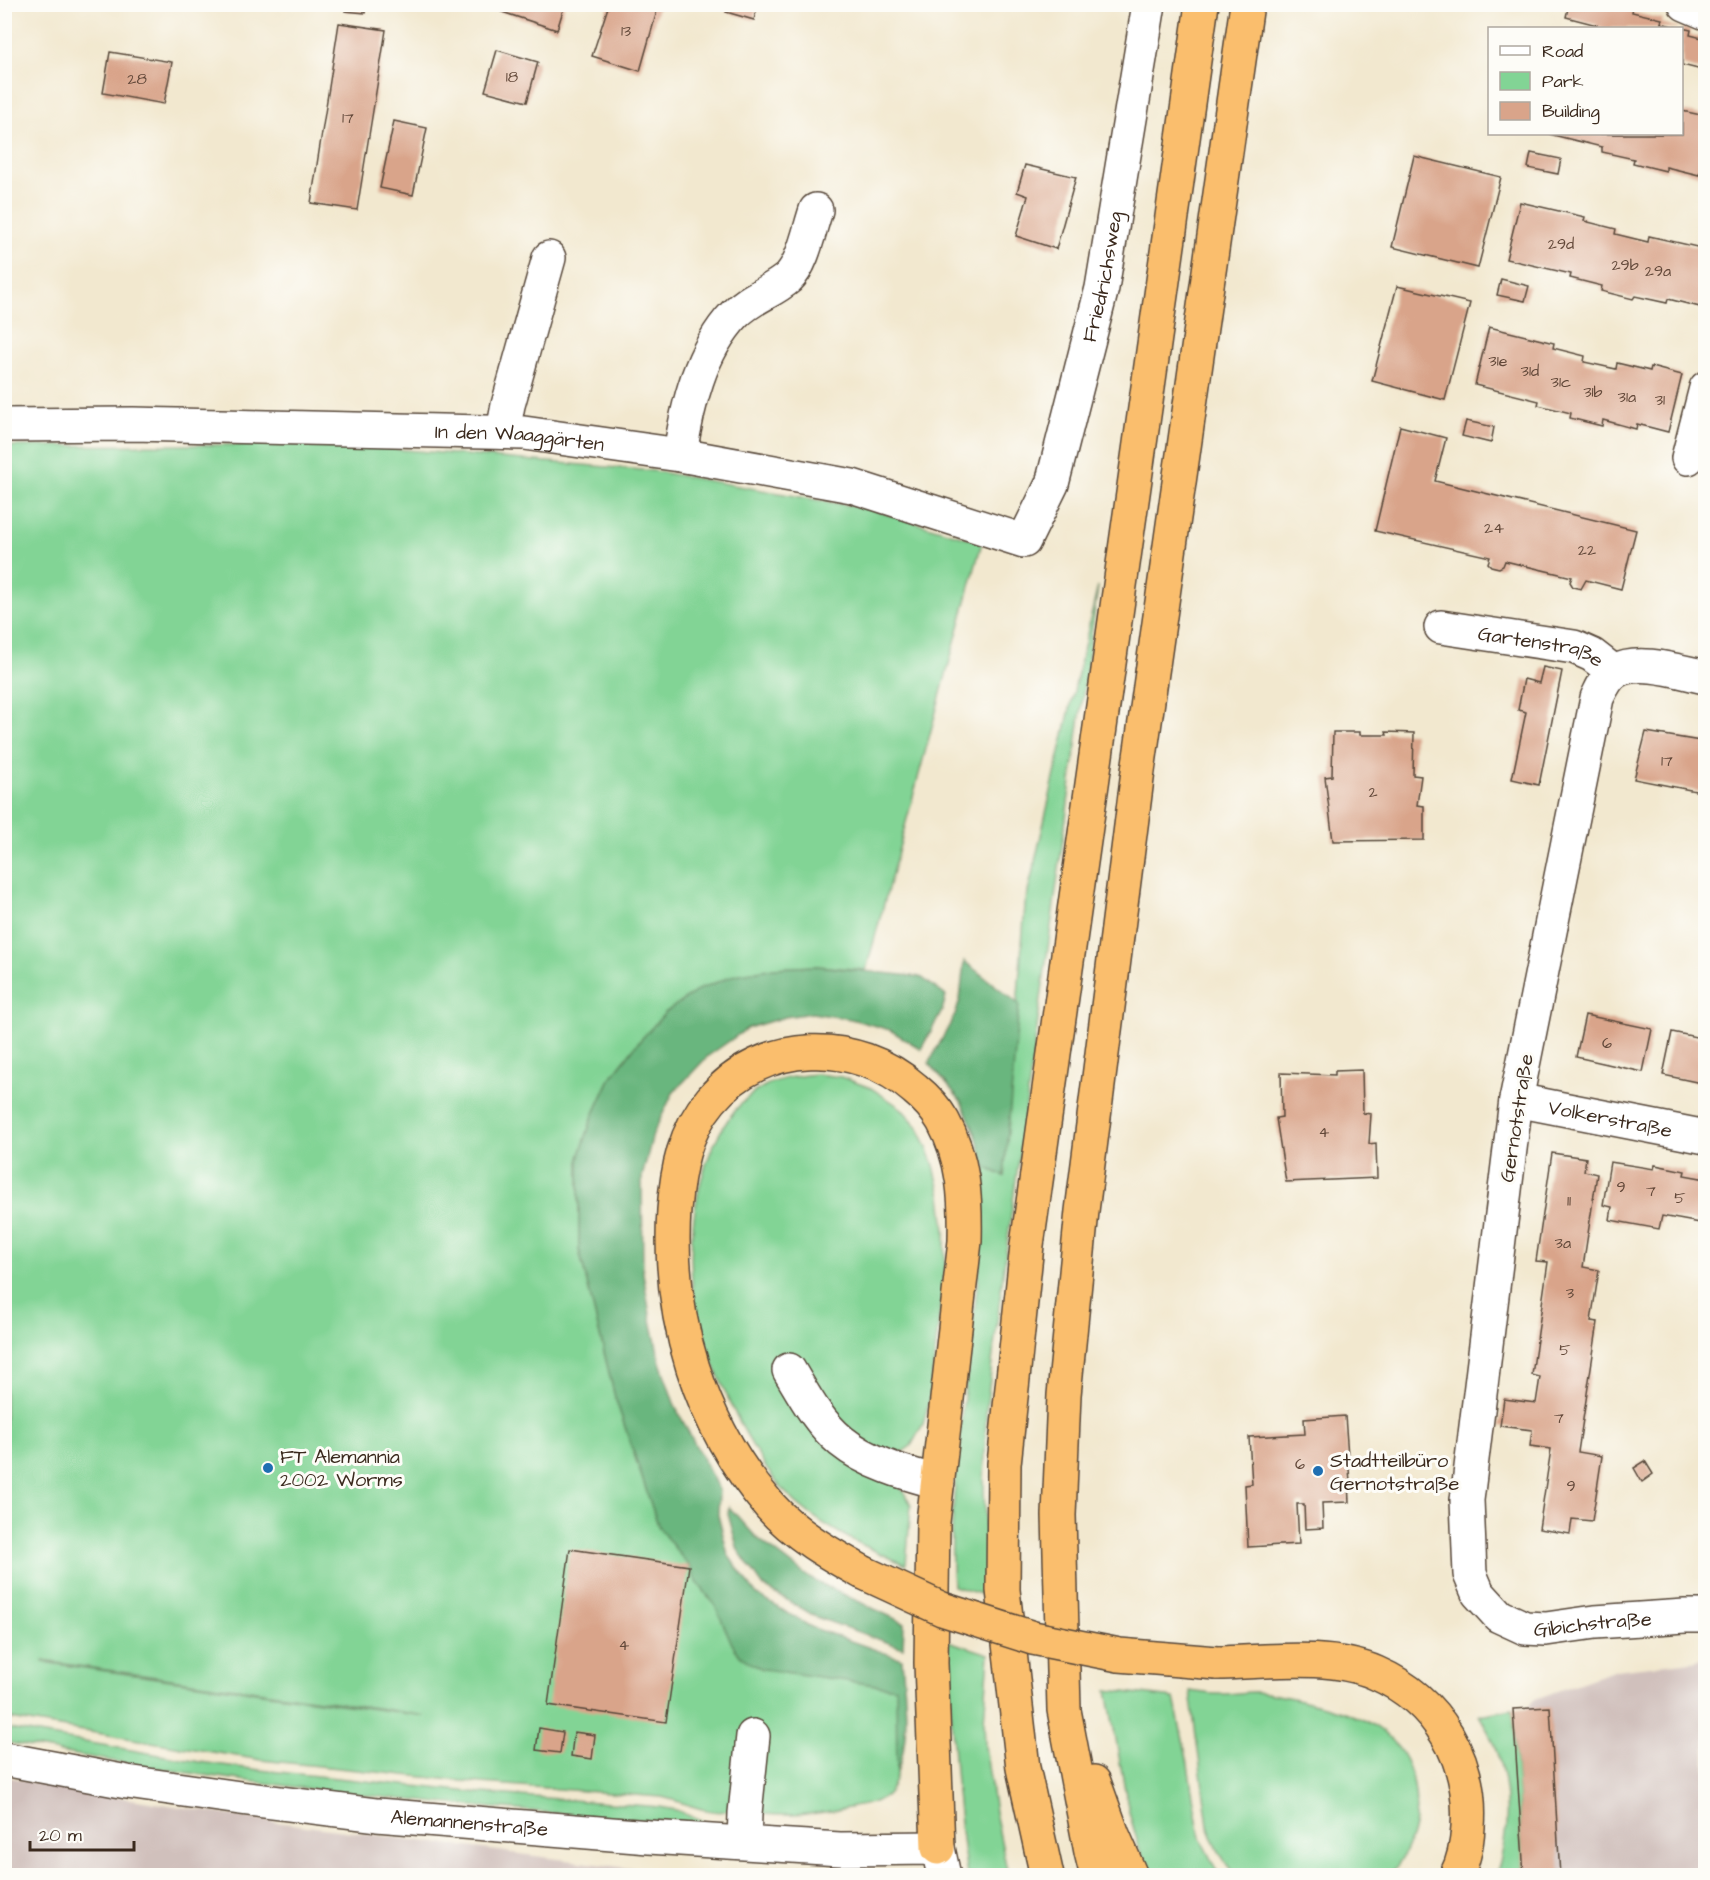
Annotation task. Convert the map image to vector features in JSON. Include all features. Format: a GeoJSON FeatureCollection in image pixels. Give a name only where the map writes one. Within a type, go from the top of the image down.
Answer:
{"type":"FeatureCollection","features":[{"type":"Feature","properties":{"kind":"highway"},"geometry":{"type":"LineString","coordinates":[[1047,1875],[1023,1768],[1005,1602],[1004,1464],[1027,1245],[1202,4]]}},
{"type":"Feature","properties":{"kind":"highway"},"geometry":{"type":"LineString","coordinates":[[1097,1875],[1064,1710],[1059,1515],[1064,1395],[1082,1211],[1138,771],[1247,4]]}},
{"type":"Feature","properties":{"kind":"highway"},"geometry":{"type":"LineString","coordinates":[[941,1862],[931,1663],[933,1522],[965,1241],[962,1171],[943,1119],[925,1097],[882,1065],[858,1056],[833,1052],[812,1051],[783,1055],[755,1066],[729,1083],[696,1121],[684,1145],[678,1171],[672,1239],[673,1272],[684,1338],[703,1397],[721,1434],[754,1486],[790,1526],[815,1546],[862,1572],[942,1609],[1033,1638],[1119,1655],[1217,1663],[1326,1662],[1375,1673],[1415,1699],[1444,1729],[1458,1752],[1469,1809],[1467,1839],[1456,1875]]}},
{"type":"Feature","properties":{"kind":"highway"},"geometry":{"type":"LineString","coordinates":[[1064,1710],[1131,1875]]}},
{"type":"Feature","properties":{"kind":"street","name":"Friedrichsweg"},"geometry":{"type":"LineString","coordinates":[[1024,541],[1052,484],[1102,288],[1149,4]]}},
{"type":"Feature","properties":{"kind":"street"},"geometry":{"type":"LineString","coordinates":[[1685,4],[1706,13]]}},
{"type":"Feature","properties":{"kind":"street"},"geometry":{"type":"LineString","coordinates":[[680,455],[685,424],[705,357],[735,314],[752,300],[787,279],[797,268],[816,210]]}},
{"type":"Feature","properties":{"kind":"street"},"geometry":{"type":"LineString","coordinates":[[503,432],[508,405],[549,258]]}},
{"type":"Feature","properties":{"kind":"street"},"geometry":{"type":"LineString","coordinates":[[1688,458],[1706,388]]}},
{"type":"Feature","properties":{"kind":"street","name":"In den Waaggärten"},"geometry":{"type":"LineString","coordinates":[[4,425],[133,424],[524,433],[680,455],[852,486],[1024,541]]}},
{"type":"Feature","properties":{"kind":"street","name":"Gartenstraße"},"geometry":{"type":"LineString","coordinates":[[1442,627],[1574,647],[1592,655],[1614,672],[1629,666],[1647,666],[1706,677]]}},
{"type":"Feature","properties":{"kind":"street","name":"Gernotstraße"},"geometry":{"type":"LineString","coordinates":[[1470,1574],[1467,1500],[1516,1100],[1595,709],[1604,682],[1614,672]]}},
{"type":"Feature","properties":{"kind":"street","name":"Volkerstraße"},"geometry":{"type":"LineString","coordinates":[[1516,1100],[1706,1137]]}},
{"type":"Feature","properties":{"kind":"street"},"geometry":{"type":"LineString","coordinates":[[789,1370],[809,1405],[841,1441],[863,1455],[895,1470],[938,1482]]}},
{"type":"Feature","properties":{"kind":"street","name":"Gibichstraße"},"geometry":{"type":"LineString","coordinates":[[1470,1574],[1478,1593],[1499,1616],[1525,1628],[1546,1629],[1595,1622],[1706,1616]]}},
{"type":"Feature","properties":{"kind":"street"},"geometry":{"type":"LineString","coordinates":[[744,1842],[753,1736]]}},
{"type":"Feature","properties":{"kind":"street","name":"Alemannenstraße"},"geometry":{"type":"LineString","coordinates":[[4,1760],[128,1782],[377,1815],[649,1837],[840,1849],[941,1862]]}},
{"type":"Feature","properties":{"kind":"shaded area"},"geometry":{"type":"Polygon","coordinates":[[[1705,1644],[1705,1875],[1496,1875],[1503,1856],[1508,1813],[1503,1773],[1489,1731],[1479,1715],[1526,1708],[1535,1699],[1616,1670],[1703,1658],[1705,1644]]]}},
{"type":"Feature","properties":{"kind":"shaded area"},"geometry":{"type":"Polygon","coordinates":[[[4,1776],[62,1788],[268,1821],[681,1875],[5,1875],[4,1776]]]}},
{"type":"Feature","properties":{"kind":"green space"},"geometry":{"type":"Polygon","coordinates":[[[335,444],[654,471],[869,509],[982,542],[866,970],[817,966],[774,968],[735,975],[700,989],[666,1012],[610,1079],[592,1118],[579,1158],[579,1250],[615,1397],[659,1528],[689,1566],[697,1582],[901,1672],[897,1773],[891,1789],[880,1799],[872,1803],[832,1811],[802,1814],[774,1815],[728,1810],[722,1812],[661,1797],[481,1783],[261,1760],[5,1718],[5,446],[335,444]],[[43,1661],[425,1716],[384,1709],[43,1661]]]}},
{"type":"Feature","properties":{"kind":"green space"},"geometry":{"type":"Polygon","coordinates":[[[1098,586],[986,1411],[984,1486],[987,1596],[953,1586],[952,1547],[960,1431],[979,1266],[985,1167],[1004,1176],[1025,905],[1098,586]]]}},
{"type":"Feature","properties":{"kind":"green space"},"geometry":{"type":"Polygon","coordinates":[[[964,961],[1019,1004],[1004,1176],[985,1167],[976,1135],[961,1101],[929,1063],[955,1015],[960,1000],[964,961]]]}},
{"type":"Feature","properties":{"kind":"green space"},"geometry":{"type":"Polygon","coordinates":[[[817,966],[921,977],[946,996],[942,1011],[921,1049],[890,1030],[851,1019],[812,1013],[785,1017],[748,1028],[708,1056],[673,1093],[653,1134],[642,1177],[643,1273],[660,1362],[675,1406],[719,1490],[718,1515],[728,1555],[757,1595],[811,1627],[902,1659],[906,1730],[897,1773],[896,1688],[763,1669],[740,1656],[732,1644],[715,1605],[697,1582],[689,1566],[659,1528],[615,1397],[579,1249],[579,1158],[592,1118],[610,1079],[637,1044],[666,1012],[700,989],[735,975],[774,968],[817,966]]]}},
{"type":"Feature","properties":{"kind":"green space"},"geometry":{"type":"Polygon","coordinates":[[[816,1074],[841,1077],[871,1088],[901,1108],[918,1127],[933,1162],[941,1195],[945,1231],[945,1268],[929,1402],[923,1424],[911,1446],[901,1453],[887,1453],[868,1445],[781,1368],[905,1493],[911,1505],[906,1565],[827,1526],[799,1505],[772,1476],[729,1400],[707,1344],[694,1297],[692,1242],[695,1211],[701,1181],[724,1125],[742,1103],[763,1087],[782,1079],[816,1074]]]}},
{"type":"Feature","properties":{"kind":"green space"},"geometry":{"type":"Polygon","coordinates":[[[729,1507],[756,1537],[811,1579],[904,1623],[903,1648],[816,1617],[764,1587],[738,1550],[728,1514],[729,1507]]]}},
{"type":"Feature","properties":{"kind":"green space"},"geometry":{"type":"Polygon","coordinates":[[[948,1641],[989,1654],[984,1722],[985,1746],[1008,1875],[967,1875],[954,1758],[948,1641]]]}},
{"type":"Feature","properties":{"kind":"green space"},"geometry":{"type":"Polygon","coordinates":[[[1107,1690],[1174,1698],[1200,1838],[1219,1875],[1147,1875],[1129,1812],[1107,1690]]]}},
{"type":"Feature","properties":{"kind":"green space"},"geometry":{"type":"Polygon","coordinates":[[[1190,1691],[1211,1694],[1269,1693],[1291,1698],[1347,1713],[1378,1728],[1390,1738],[1401,1751],[1409,1767],[1416,1798],[1416,1810],[1408,1845],[1390,1875],[1235,1875],[1219,1852],[1208,1825],[1190,1691]]]}},
{"type":"Feature","properties":{"kind":"green space"},"geometry":{"type":"Polygon","coordinates":[[[1513,1709],[1524,1875],[1496,1875],[1505,1834],[1506,1793],[1497,1753],[1479,1715],[1513,1709]]]}},
{"type":"Feature","properties":{"kind":"green space"},"geometry":{"type":"Polygon","coordinates":[[[4,1728],[200,1762],[260,1770],[481,1793],[660,1807],[676,1810],[703,1821],[703,1824],[440,1803],[265,1783],[91,1758],[5,1742],[4,1728]]]}},
{"type":"Feature","properties":{"kind":"building"},"geometry":{"type":"Polygon","coordinates":[[[501,4],[565,4],[557,30],[499,11],[501,4]]]}},
{"type":"Feature","properties":{"kind":"building"},"geometry":{"type":"Polygon","coordinates":[[[609,4],[659,4],[640,71],[592,56],[609,4]]]}},
{"type":"Feature","properties":{"kind":"building"},"geometry":{"type":"Polygon","coordinates":[[[728,4],[758,4],[754,20],[726,12],[728,4]]]}},
{"type":"Feature","properties":{"kind":"building"},"geometry":{"type":"Polygon","coordinates":[[[1569,4],[1624,4],[1633,6],[1632,12],[1662,19],[1661,23],[1675,27],[1596,27],[1597,25],[1566,17],[1569,4]]]}},
{"type":"Feature","properties":{"kind":"building"},"geometry":{"type":"Polygon","coordinates":[[[346,5],[366,5],[365,13],[345,11],[346,5]]]}},
{"type":"Feature","properties":{"kind":"building"},"geometry":{"type":"Polygon","coordinates":[[[339,23],[386,30],[357,210],[311,203],[339,23]]]}},
{"type":"Feature","properties":{"kind":"building"},"geometry":{"type":"Polygon","coordinates":[[[1683,28],[1691,30],[1690,35],[1706,39],[1706,71],[1683,65],[1683,28]]]}},
{"type":"Feature","properties":{"kind":"building"},"geometry":{"type":"Polygon","coordinates":[[[497,50],[538,62],[527,102],[485,91],[497,50]]]}},
{"type":"Feature","properties":{"kind":"building"},"geometry":{"type":"Polygon","coordinates":[[[110,52],[172,62],[164,104],[103,93],[110,52]]]}},
{"type":"Feature","properties":{"kind":"building"},"geometry":{"type":"Polygon","coordinates":[[[1683,111],[1706,116],[1706,173],[1700,172],[1699,175],[1666,167],[1666,171],[1633,163],[1634,159],[1602,152],[1602,147],[1553,135],[1683,135],[1683,111]]]}},
{"type":"Feature","properties":{"kind":"building"},"geometry":{"type":"Polygon","coordinates":[[[394,121],[427,128],[413,195],[380,188],[394,121]]]}},
{"type":"Feature","properties":{"kind":"building"},"geometry":{"type":"Polygon","coordinates":[[[1531,153],[1561,159],[1558,174],[1528,168],[1531,153]]]}},
{"type":"Feature","properties":{"kind":"building"},"geometry":{"type":"Polygon","coordinates":[[[1414,156],[1501,177],[1478,268],[1392,247],[1414,156]]]}},
{"type":"Feature","properties":{"kind":"building"},"geometry":{"type":"Polygon","coordinates":[[[1025,165],[1076,177],[1056,249],[1016,236],[1028,196],[1017,192],[1025,165]]]}},
{"type":"Feature","properties":{"kind":"building"},"geometry":{"type":"Polygon","coordinates":[[[1520,202],[1585,217],[1584,221],[1616,229],[1615,234],[1648,242],[1649,236],[1706,249],[1706,284],[1700,307],[1668,299],[1667,303],[1635,296],[1633,299],[1601,291],[1602,286],[1570,278],[1571,274],[1506,259],[1520,202]]]}},
{"type":"Feature","properties":{"kind":"building"},"geometry":{"type":"Polygon","coordinates":[[[1501,279],[1529,286],[1525,301],[1497,295],[1501,279]]]}},
{"type":"Feature","properties":{"kind":"building"},"geometry":{"type":"Polygon","coordinates":[[[1397,286],[1470,303],[1445,400],[1372,381],[1397,286]]]}},
{"type":"Feature","properties":{"kind":"building"},"geometry":{"type":"Polygon","coordinates":[[[1489,327],[1554,343],[1553,348],[1585,356],[1584,362],[1616,369],[1617,363],[1650,371],[1651,367],[1682,375],[1668,432],[1637,424],[1636,429],[1603,420],[1602,426],[1570,418],[1571,413],[1538,405],[1539,401],[1475,385],[1489,327]]]}},
{"type":"Feature","properties":{"kind":"building"},"geometry":{"type":"Polygon","coordinates":[[[1466,421],[1494,427],[1491,443],[1462,436],[1466,421]]]}},
{"type":"Feature","properties":{"kind":"building"},"geometry":{"type":"Polygon","coordinates":[[[1400,426],[1446,438],[1435,481],[1636,530],[1621,589],[1586,580],[1581,589],[1573,587],[1570,582],[1572,577],[1505,561],[1499,568],[1488,563],[1490,557],[1375,531],[1400,426]]]}},
{"type":"Feature","properties":{"kind":"building"},"geometry":{"type":"Polygon","coordinates":[[[1543,667],[1562,671],[1539,785],[1512,779],[1526,712],[1518,710],[1524,679],[1539,683],[1543,667]]]}},
{"type":"Feature","properties":{"kind":"building"},"geometry":{"type":"Polygon","coordinates":[[[1333,732],[1360,732],[1360,735],[1387,735],[1386,732],[1414,733],[1413,775],[1421,776],[1417,805],[1424,806],[1424,840],[1333,841],[1325,777],[1332,776],[1333,732]]]}},
{"type":"Feature","properties":{"kind":"building"},"geometry":{"type":"Polygon","coordinates":[[[1646,732],[1706,742],[1706,793],[1634,779],[1646,732]]]}},
{"type":"Feature","properties":{"kind":"building"},"geometry":{"type":"Polygon","coordinates":[[[1585,1015],[1652,1029],[1643,1072],[1576,1057],[1585,1015]]]}},
{"type":"Feature","properties":{"kind":"building"},"geometry":{"type":"Polygon","coordinates":[[[1672,1032],[1706,1039],[1706,1084],[1663,1075],[1672,1032]]]}},
{"type":"Feature","properties":{"kind":"building"},"geometry":{"type":"Polygon","coordinates":[[[1362,1070],[1363,1113],[1371,1114],[1369,1144],[1376,1143],[1377,1178],[1286,1182],[1276,1118],[1282,1117],[1281,1073],[1335,1075],[1335,1071],[1362,1070]]]}},
{"type":"Feature","properties":{"kind":"building"},"geometry":{"type":"Polygon","coordinates":[[[1552,1153],[1586,1158],[1584,1171],[1597,1174],[1583,1267],[1599,1270],[1591,1321],[1598,1322],[1578,1452],[1602,1456],[1592,1521],[1572,1519],[1570,1534],[1539,1529],[1551,1449],[1530,1446],[1532,1430],[1500,1426],[1504,1399],[1536,1403],[1540,1377],[1532,1375],[1548,1262],[1536,1261],[1552,1153]]]}},
{"type":"Feature","properties":{"kind":"building"},"geometry":{"type":"Polygon","coordinates":[[[1610,1162],[1654,1169],[1655,1165],[1685,1171],[1684,1175],[1706,1179],[1706,1224],[1662,1216],[1659,1229],[1610,1220],[1612,1207],[1603,1205],[1610,1162]]]}},
{"type":"Feature","properties":{"kind":"building"},"geometry":{"type":"Polygon","coordinates":[[[1345,1416],[1350,1482],[1348,1482],[1349,1502],[1322,1503],[1323,1528],[1305,1529],[1304,1504],[1297,1504],[1299,1544],[1248,1547],[1245,1485],[1252,1484],[1249,1437],[1305,1434],[1304,1419],[1345,1416]]]}},
{"type":"Feature","properties":{"kind":"building"},"geometry":{"type":"Polygon","coordinates":[[[1645,1461],[1653,1474],[1642,1482],[1634,1468],[1645,1461]]]}},
{"type":"Feature","properties":{"kind":"building"},"geometry":{"type":"Polygon","coordinates":[[[570,1549],[689,1566],[666,1722],[548,1705],[570,1549]]]}},
{"type":"Feature","properties":{"kind":"building"},"geometry":{"type":"Polygon","coordinates":[[[1550,1707],[1560,1876],[1524,1876],[1513,1709],[1550,1707]]]}},
{"type":"Feature","properties":{"kind":"building"},"geometry":{"type":"Polygon","coordinates":[[[539,1728],[563,1732],[560,1753],[536,1750],[539,1728]]]}},
{"type":"Feature","properties":{"kind":"building"},"geometry":{"type":"Polygon","coordinates":[[[574,1732],[595,1735],[592,1759],[571,1756],[574,1732]]]}},
{"type":"Feature","properties":{"kind":"place","name":"FT Alemannia 2002 Worms"},"geometry":{"type":"Point","coordinates":[268,1468]}},
{"type":"Feature","properties":{"kind":"place","name":"Stadtteilbüro Gernotstraße"},"geometry":{"type":"Point","coordinates":[1318,1471]}}]}
